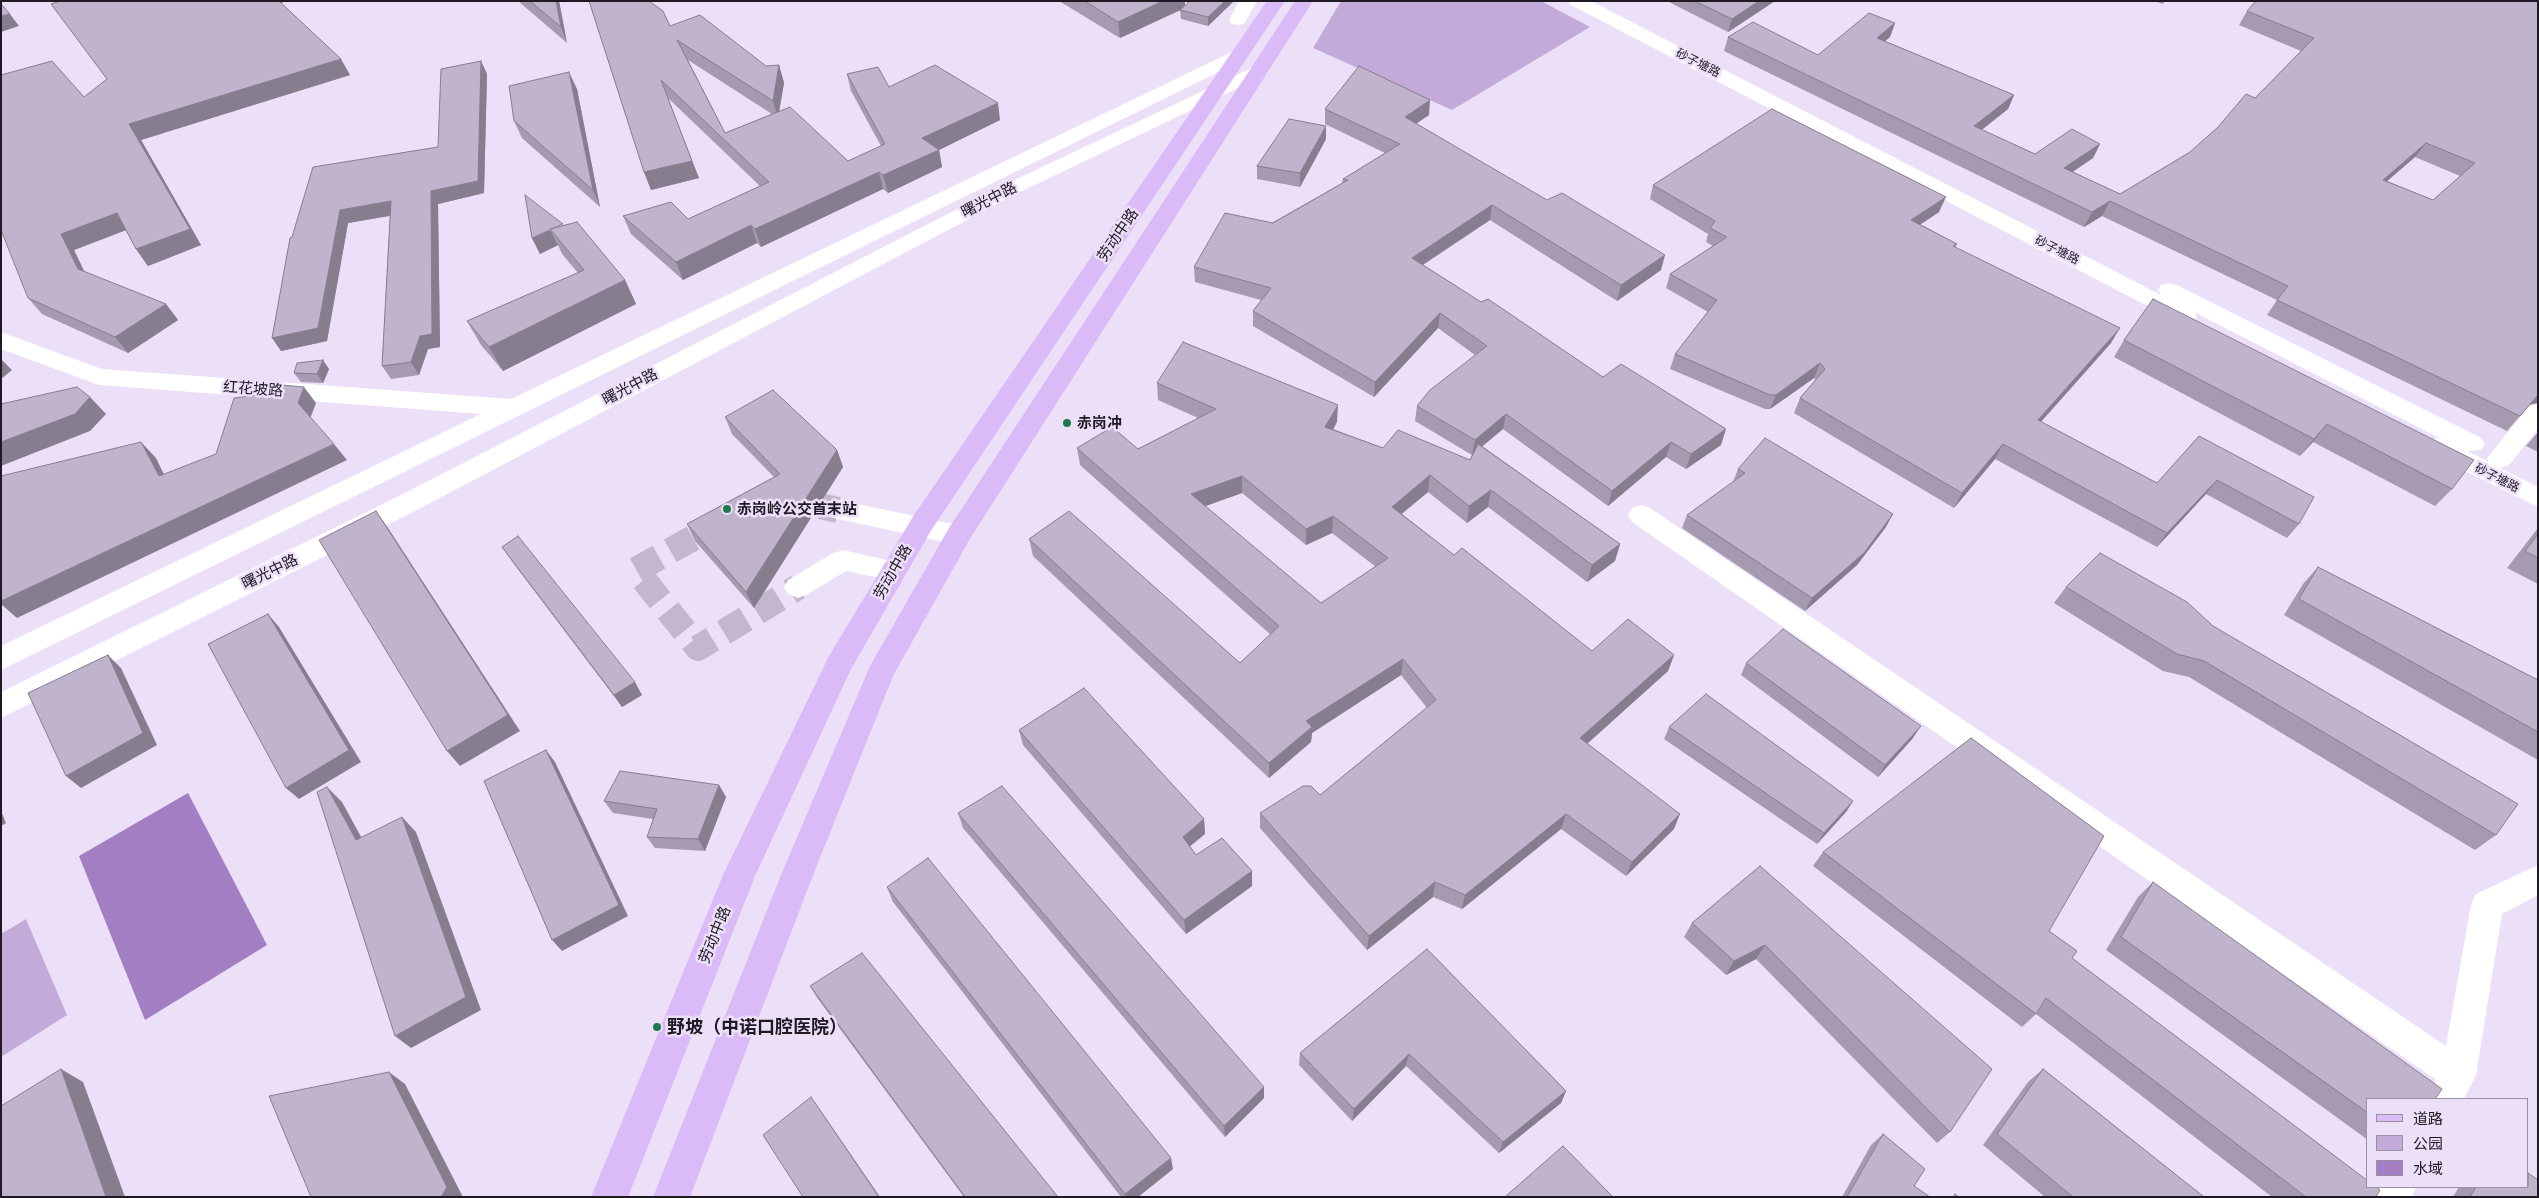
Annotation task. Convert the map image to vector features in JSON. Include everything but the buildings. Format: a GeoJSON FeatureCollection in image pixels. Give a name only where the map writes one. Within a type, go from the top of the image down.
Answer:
{"type":"FeatureCollection","features":[{"type":"Feature","properties":{"kind":"main road","name":"劳动中路"},"geometry":{"type":"LineString","coordinates":[[609,1197],[739,875],[839,664],[920,527],[1276,1]]}},
{"type":"Feature","properties":{"kind":"main road","name":"劳动中路"},"geometry":{"type":"LineString","coordinates":[[671,1197],[797,875],[880,674],[958,535],[1304,1]]}},
{"type":"Feature","properties":{"kind":"street"},"geometry":{"type":"LineString","coordinates":[[1238,20],[1248,1]]}},
{"type":"Feature","properties":{"kind":"street","name":"砂子塘路"},"geometry":{"type":"LineString","coordinates":[[1577,1],[2538,498]]}},
{"type":"Feature","properties":{"kind":"street","name":"砂子塘路"},"geometry":{"type":"LineString","coordinates":[[1605,1],[2538,478]]}},
{"type":"Feature","properties":{"kind":"street","name":"曙光中路"},"geometry":{"type":"LineString","coordinates":[[1,659],[1240,54]]}},
{"type":"Feature","properties":{"kind":"street","name":"曙光中路"},"geometry":{"type":"LineString","coordinates":[[1,706],[406,504],[1013,188],[1260,70]]}},
{"type":"Feature","properties":{"kind":"street","name":"红花坡路"},"geometry":{"type":"LineString","coordinates":[[1,340],[98,377],[512,408]]}},
{"type":"Feature","properties":{"kind":"street"},"geometry":{"type":"LineString","coordinates":[[2500,459],[2538,412]]}},
{"type":"Feature","properties":{"kind":"street"},"geometry":{"type":"LineString","coordinates":[[838,510],[958,535]]}},
{"type":"Feature","properties":{"kind":"street"},"geometry":{"type":"LineString","coordinates":[[1641,515],[2451,1087],[2487,905],[2538,879]]}},
{"type":"Feature","properties":{"kind":"street"},"geometry":{"type":"LineString","coordinates":[[798,587],[843,560],[894,571]]}},
{"type":"Feature","properties":{"kind":"green space"},"geometry":{"type":"Polygon","coordinates":[[[1341,1],[1541,1],[1590,27],[1452,110],[1313,48],[1341,1]]]}},
{"type":"Feature","properties":{"kind":"green space"},"geometry":{"type":"Polygon","coordinates":[[[26,919],[67,1015],[1,1057],[1,934],[26,919]]]}},
{"type":"Feature","properties":{"kind":"water"},"geometry":{"type":"Polygon","coordinates":[[[188,793],[267,945],[145,1020],[79,856],[188,793]]]}},
{"type":"Feature","properties":{"kind":"tunnel"},"geometry":{"type":"LineString","coordinates":[[783,498],[838,510]]}},
{"type":"Feature","properties":{"kind":"tunnel"},"geometry":{"type":"LineString","coordinates":[[727,519],[636,570],[698,648],[798,587]]}},
{"type":"Feature","properties":{"kind":"place","name":"赤岗冲"},"geometry":{"type":"Point","coordinates":[1067,423]}},
{"type":"Feature","properties":{"kind":"place","name":"赤岗岭公交首末站"},"geometry":{"type":"Point","coordinates":[727,509]}},
{"type":"Feature","properties":{"kind":"place","name":"野坡（中诺口腔医院）"},"geometry":{"type":"Point","coordinates":[657,1027]}}]}
